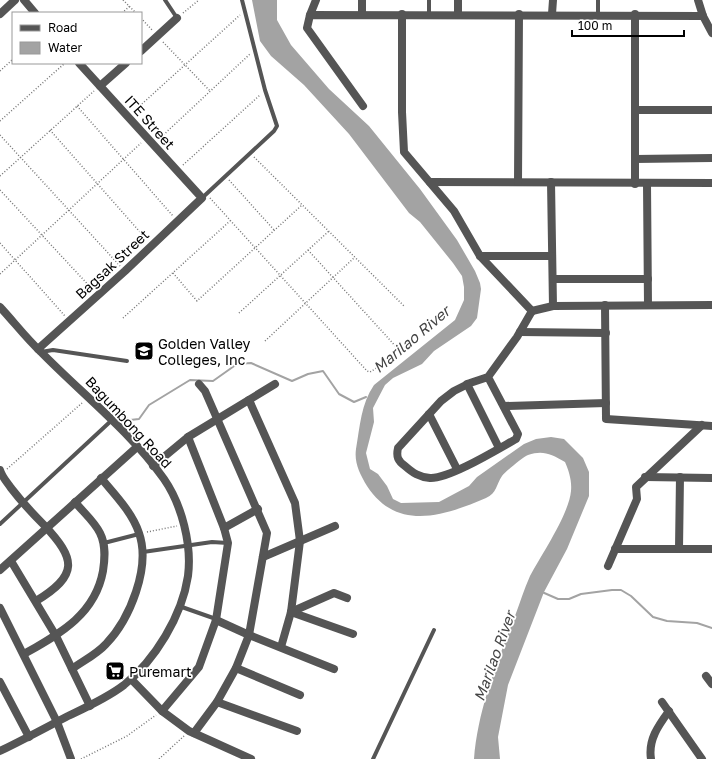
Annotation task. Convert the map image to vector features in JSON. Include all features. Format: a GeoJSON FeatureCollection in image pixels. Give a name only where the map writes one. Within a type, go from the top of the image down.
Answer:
{"type":"FeatureCollection","features":[{"type":"Feature","properties":{"kind":"street"},"geometry":{"type":"LineString","coordinates":[[0,14],[15,0]]}},
{"type":"Feature","properties":{"kind":"street"},"geometry":{"type":"LineString","coordinates":[[24,0],[34,12]]}},
{"type":"Feature","properties":{"kind":"street"},"geometry":{"type":"LineString","coordinates":[[316,0],[307,28],[363,106]]}},
{"type":"Feature","properties":{"kind":"street"},"geometry":{"type":"LineString","coordinates":[[362,0],[362,14]]}},
{"type":"Feature","properties":{"kind":"street"},"geometry":{"type":"LineString","coordinates":[[458,0],[458,14]]}},
{"type":"Feature","properties":{"kind":"street"},"geometry":{"type":"LineString","coordinates":[[552,14],[553,0]]}},
{"type":"Feature","properties":{"kind":"street"},"geometry":{"type":"LineString","coordinates":[[698,0],[703,16],[710,22],[712,33]]}},
{"type":"Feature","properties":{"kind":"street"},"geometry":{"type":"LineString","coordinates":[[402,14],[402,112],[404,152],[454,210],[480,256],[532,311]]}},
{"type":"Feature","properties":{"kind":"street"},"geometry":{"type":"LineString","coordinates":[[518,182],[519,14]]}},
{"type":"Feature","properties":{"kind":"street"},"geometry":{"type":"LineString","coordinates":[[310,15],[635,14],[703,16]]}},
{"type":"Feature","properties":{"kind":"street"},"geometry":{"type":"LineString","coordinates":[[635,14],[635,184]]}},
{"type":"Feature","properties":{"kind":"street"},"geometry":{"type":"LineString","coordinates":[[142,50],[177,18]]}},
{"type":"Feature","properties":{"kind":"street","name":"ITE Street"},"geometry":{"type":"LineString","coordinates":[[80,64],[177,170],[204,196]]}},
{"type":"Feature","properties":{"kind":"street"},"geometry":{"type":"LineString","coordinates":[[100,86],[125,64]]}},
{"type":"Feature","properties":{"kind":"street"},"geometry":{"type":"LineString","coordinates":[[635,110],[712,110]]}},
{"type":"Feature","properties":{"kind":"street"},"geometry":{"type":"LineString","coordinates":[[635,159],[712,158]]}},
{"type":"Feature","properties":{"kind":"street"},"geometry":{"type":"LineString","coordinates":[[430,182],[635,184],[712,183]]}},
{"type":"Feature","properties":{"kind":"street"},"geometry":{"type":"LineString","coordinates":[[551,182],[553,306]]}},
{"type":"Feature","properties":{"kind":"street"},"geometry":{"type":"LineString","coordinates":[[647,184],[648,305]]}},
{"type":"Feature","properties":{"kind":"street","name":"Bagsak Street"},"geometry":{"type":"LineString","coordinates":[[39,351],[69,320],[98,296],[204,196]]}},
{"type":"Feature","properties":{"kind":"street"},"geometry":{"type":"LineString","coordinates":[[480,256],[552,256]]}},
{"type":"Feature","properties":{"kind":"street"},"geometry":{"type":"LineString","coordinates":[[553,279],[648,279]]}},
{"type":"Feature","properties":{"kind":"street"},"geometry":{"type":"LineString","coordinates":[[606,305],[606,419],[712,426]]}},
{"type":"Feature","properties":{"kind":"street"},"geometry":{"type":"LineString","coordinates":[[488,377],[518,434],[516,439],[445,475],[431,478],[417,476],[398,460],[396,455],[398,448],[429,414],[454,391],[467,384],[488,377],[520,332],[532,311],[553,306],[712,305]]}},
{"type":"Feature","properties":{"kind":"street","name":"Bagumbong Road"},"geometry":{"type":"LineString","coordinates":[[0,307],[39,351],[112,420],[153,466],[169,488],[183,525],[187,545],[188,577],[179,606],[161,640],[131,679],[90,706],[0,752]]}},
{"type":"Feature","properties":{"kind":"street"},"geometry":{"type":"LineString","coordinates":[[520,332],[606,333]]}},
{"type":"Feature","properties":{"kind":"street"},"geometry":{"type":"LineString","coordinates":[[192,732],[218,702],[236,668],[248,635],[267,533],[258,509],[218,419],[205,391],[199,384]]}},
{"type":"Feature","properties":{"kind":"street"},"geometry":{"type":"LineString","coordinates":[[153,466],[188,437],[275,384]]}},
{"type":"Feature","properties":{"kind":"street"},"geometry":{"type":"LineString","coordinates":[[467,384],[499,448]]}},
{"type":"Feature","properties":{"kind":"street"},"geometry":{"type":"LineString","coordinates":[[249,400],[295,503],[300,541],[291,612],[281,647]]}},
{"type":"Feature","properties":{"kind":"street"},"geometry":{"type":"LineString","coordinates":[[504,406],[606,403]]}},
{"type":"Feature","properties":{"kind":"street"},"geometry":{"type":"LineString","coordinates":[[429,414],[457,469]]}},
{"type":"Feature","properties":{"kind":"street"},"geometry":{"type":"LineString","coordinates":[[608,566],[637,499],[636,487],[645,477],[702,426]]}},
{"type":"Feature","properties":{"kind":"street"},"geometry":{"type":"LineString","coordinates":[[162,711],[199,666],[216,620],[228,543],[224,528],[188,437]]}},
{"type":"Feature","properties":{"kind":"street"},"geometry":{"type":"LineString","coordinates":[[0,570],[137,447]]}},
{"type":"Feature","properties":{"kind":"street"},"geometry":{"type":"LineString","coordinates":[[1,472],[23,504],[64,547],[68,556],[68,565],[65,577],[59,584],[36,601]]}},
{"type":"Feature","properties":{"kind":"street"},"geometry":{"type":"LineString","coordinates":[[645,477],[712,478]]}},
{"type":"Feature","properties":{"kind":"street"},"geometry":{"type":"LineString","coordinates":[[72,669],[105,645],[116,633],[136,592],[143,552],[140,534],[120,500],[101,478]]}},
{"type":"Feature","properties":{"kind":"street"},"geometry":{"type":"LineString","coordinates":[[680,478],[680,549]]}},
{"type":"Feature","properties":{"kind":"street"},"geometry":{"type":"LineString","coordinates":[[24,654],[56,636],[81,616],[96,593],[104,566],[104,543],[93,522],[75,502]]}},
{"type":"Feature","properties":{"kind":"street"},"geometry":{"type":"LineString","coordinates":[[224,528],[258,509]]}},
{"type":"Feature","properties":{"kind":"street"},"geometry":{"type":"LineString","coordinates":[[263,557],[335,526]]}},
{"type":"Feature","properties":{"kind":"street"},"geometry":{"type":"LineString","coordinates":[[615,549],[712,549]]}},
{"type":"Feature","properties":{"kind":"street"},"geometry":{"type":"LineString","coordinates":[[11,561],[56,636],[90,706]]}},
{"type":"Feature","properties":{"kind":"street"},"geometry":{"type":"LineString","coordinates":[[291,612],[334,593],[347,598]]}},
{"type":"Feature","properties":{"kind":"street"},"geometry":{"type":"LineString","coordinates":[[1,611],[57,722],[71,759]]}},
{"type":"Feature","properties":{"kind":"street"},"geometry":{"type":"LineString","coordinates":[[291,612],[353,634]]}},
{"type":"Feature","properties":{"kind":"street"},"geometry":{"type":"LineString","coordinates":[[216,620],[248,635],[334,669]]}},
{"type":"Feature","properties":{"kind":"street"},"geometry":{"type":"LineString","coordinates":[[236,668],[300,695]]}},
{"type":"Feature","properties":{"kind":"street"},"geometry":{"type":"LineString","coordinates":[[706,676],[712,684]]}},
{"type":"Feature","properties":{"kind":"street"},"geometry":{"type":"LineString","coordinates":[[131,679],[162,711],[192,732],[251,759]]}},
{"type":"Feature","properties":{"kind":"street"},"geometry":{"type":"LineString","coordinates":[[0,682],[28,737]]}},
{"type":"Feature","properties":{"kind":"street"},"geometry":{"type":"LineString","coordinates":[[218,702],[297,731]]}},
{"type":"Feature","properties":{"kind":"street"},"geometry":{"type":"LineString","coordinates":[[662,702],[702,759]]}},
{"type":"Feature","properties":{"kind":"street"},"geometry":{"type":"LineString","coordinates":[[651,759],[650,746],[653,736],[669,711]]}},
{"type":"Feature","properties":{"kind":"lane"},"geometry":{"type":"LineString","coordinates":[[165,0],[177,18]]}},
{"type":"Feature","properties":{"kind":"lane"},"geometry":{"type":"LineString","coordinates":[[204,196],[275,130],[277,126],[265,90],[242,0]]}},
{"type":"Feature","properties":{"kind":"lane"},"geometry":{"type":"LineString","coordinates":[[429,0],[429,14]]}},
{"type":"Feature","properties":{"kind":"lane"},"geometry":{"type":"LineString","coordinates":[[598,0],[598,14]]}},
{"type":"Feature","properties":{"kind":"lane"},"geometry":{"type":"LineString","coordinates":[[39,351],[53,350],[127,361]]}},
{"type":"Feature","properties":{"kind":"lane"},"geometry":{"type":"LineString","coordinates":[[0,524],[112,420]]}},
{"type":"Feature","properties":{"kind":"lane"},"geometry":{"type":"LineString","coordinates":[[104,543],[140,534]]}},
{"type":"Feature","properties":{"kind":"lane"},"geometry":{"type":"LineString","coordinates":[[143,552],[212,542],[228,543]]}},
{"type":"Feature","properties":{"kind":"lane"},"geometry":{"type":"LineString","coordinates":[[179,606],[216,620]]}},
{"type":"Feature","properties":{"kind":"lane"},"geometry":{"type":"LineString","coordinates":[[373,759],[434,630]]}},
{"type":"Feature","properties":{"kind":"path"},"geometry":{"type":"LineString","coordinates":[[123,0],[135,12]]}},
{"type":"Feature","properties":{"kind":"path"},"geometry":{"type":"LineString","coordinates":[[177,18],[199,0]]}},
{"type":"Feature","properties":{"kind":"path"},"geometry":{"type":"LineString","coordinates":[[123,12],[130,6]]}},
{"type":"Feature","properties":{"kind":"path"},"geometry":{"type":"LineString","coordinates":[[128,117],[244,11]]}},
{"type":"Feature","properties":{"kind":"path"},"geometry":{"type":"LineString","coordinates":[[142,19],[210,92]]}},
{"type":"Feature","properties":{"kind":"path"},"geometry":{"type":"LineString","coordinates":[[153,144],[255,49]]}},
{"type":"Feature","properties":{"kind":"path"},"geometry":{"type":"LineString","coordinates":[[0,71],[12,60]]}},
{"type":"Feature","properties":{"kind":"path"},"geometry":{"type":"LineString","coordinates":[[0,121],[64,64]]}},
{"type":"Feature","properties":{"kind":"path"},"geometry":{"type":"LineString","coordinates":[[0,176],[100,86]]}},
{"type":"Feature","properties":{"kind":"path"},"geometry":{"type":"LineString","coordinates":[[177,170],[265,90]]}},
{"type":"Feature","properties":{"kind":"path"},"geometry":{"type":"LineString","coordinates":[[77,106],[178,221]]}},
{"type":"Feature","properties":{"kind":"path"},"geometry":{"type":"LineString","coordinates":[[50,130],[152,245]]}},
{"type":"Feature","properties":{"kind":"path"},"geometry":{"type":"LineString","coordinates":[[0,134],[125,271]]}},
{"type":"Feature","properties":{"kind":"path"},"geometry":{"type":"LineString","coordinates":[[0,274],[146,137]]}},
{"type":"Feature","properties":{"kind":"path"},"geometry":{"type":"LineString","coordinates":[[250,153],[405,307]]}},
{"type":"Feature","properties":{"kind":"path"},"geometry":{"type":"LineString","coordinates":[[226,175],[275,231]]}},
{"type":"Feature","properties":{"kind":"path"},"geometry":{"type":"LineString","coordinates":[[0,190],[98,296]]}},
{"type":"Feature","properties":{"kind":"path"},"geometry":{"type":"LineString","coordinates":[[204,196],[256,248],[367,371],[370,372],[378,367]]}},
{"type":"Feature","properties":{"kind":"path"},"geometry":{"type":"LineString","coordinates":[[173,273],[197,301],[302,205]]}},
{"type":"Feature","properties":{"kind":"path"},"geometry":{"type":"LineString","coordinates":[[123,318],[230,221]]}},
{"type":"Feature","properties":{"kind":"path"},"geometry":{"type":"LineString","coordinates":[[239,313],[329,231]]}},
{"type":"Feature","properties":{"kind":"path"},"geometry":{"type":"LineString","coordinates":[[0,243],[69,320]]}},
{"type":"Feature","properties":{"kind":"path"},"geometry":{"type":"LineString","coordinates":[[308,250],[399,350]]}},
{"type":"Feature","properties":{"kind":"path"},"geometry":{"type":"LineString","coordinates":[[265,341],[355,257]]}},
{"type":"Feature","properties":{"kind":"path"},"geometry":{"type":"LineString","coordinates":[[1,472],[89,397]]}},
{"type":"Feature","properties":{"kind":"path"},"geometry":{"type":"LineString","coordinates":[[140,534],[183,525]]}},
{"type":"Feature","properties":{"kind":"path"},"geometry":{"type":"LineString","coordinates":[[81,759],[126,736],[162,711]]}},
{"type":"Feature","properties":{"kind":"path"},"geometry":{"type":"LineString","coordinates":[[159,759],[192,732]]}},
{"type":"Feature","properties":{"kind":"water"},"geometry":{"type":"Polygon","coordinates":[[[252,0],[277,0],[277,20],[291,45],[329,89],[369,126],[420,189],[457,240],[475,271],[480,283],[481,289],[477,318],[471,326],[434,351],[422,364],[393,378],[385,385],[373,408],[374,422],[366,453],[370,469],[378,474],[387,486],[393,499],[401,503],[439,502],[469,486],[477,477],[524,444],[536,439],[551,437],[564,439],[583,458],[589,472],[589,496],[567,549],[544,592],[508,685],[498,737],[500,759],[474,759],[476,740],[484,704],[495,668],[530,576],[548,546],[569,500],[571,484],[568,469],[565,462],[551,455],[538,453],[528,455],[518,461],[502,476],[490,496],[454,510],[422,516],[407,515],[392,510],[379,500],[367,486],[358,468],[356,459],[356,449],[366,400],[374,385],[455,320],[464,300],[462,276],[420,222],[409,213],[349,134],[304,85],[271,56],[260,41],[252,0]]]}},
{"type":"Feature","properties":{"kind":"waterway"},"geometry":{"type":"LineString","coordinates":[[123,416],[130,420],[139,419],[149,405],[190,380],[213,381],[237,364],[251,363],[292,381],[308,374],[323,371],[339,394],[354,402],[366,397]]}},
{"type":"Feature","properties":{"kind":"waterway"},"geometry":{"type":"LineString","coordinates":[[542,592],[558,599],[569,599],[581,594],[621,590],[631,596],[653,617],[667,621],[697,623],[712,628]]}},
{"type":"Feature","properties":{"kind":"place","name":"Golden Valley Colleges, Inc"},"geometry":{"type":"Point","coordinates":[144,351]}},
{"type":"Feature","properties":{"kind":"place","name":"Puremart"},"geometry":{"type":"Point","coordinates":[115,671]}},
{"type":"Feature","properties":{"kind":"water label","name":"Marilao River"},"geometry":{"type":"Point","coordinates":[411,339]}},
{"type":"Feature","properties":{"kind":"water label","name":"Marilao River"},"geometry":{"type":"Point","coordinates":[494,656]}}]}
